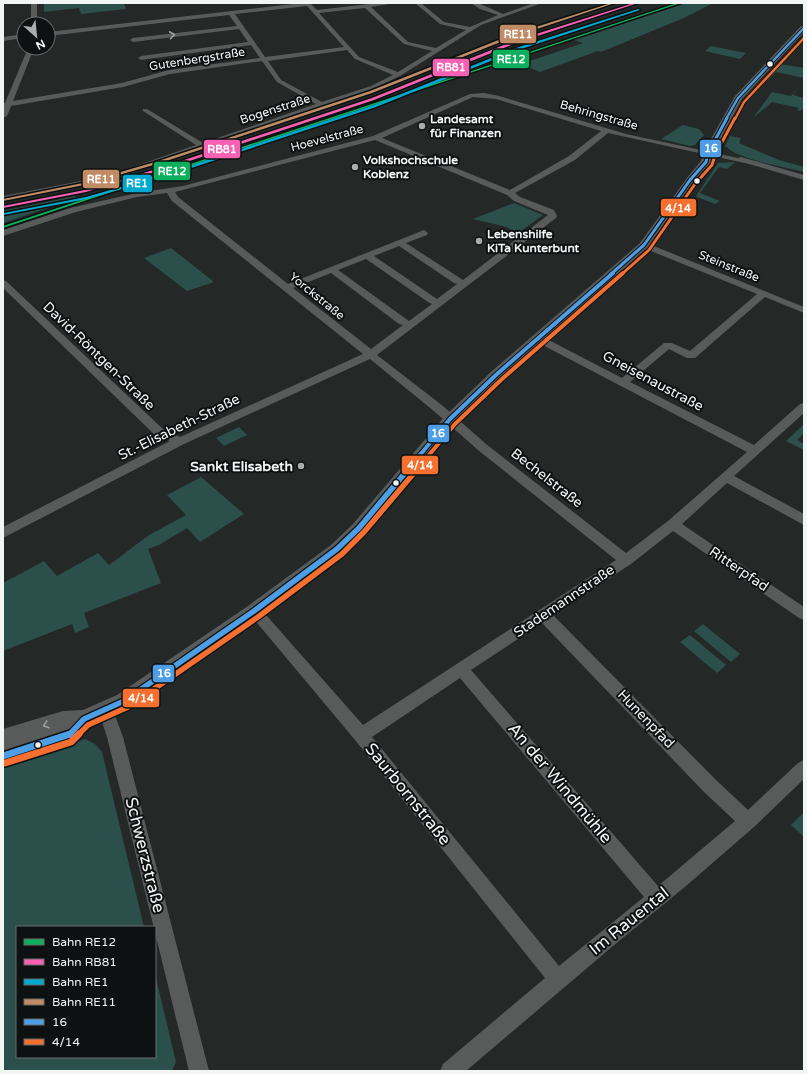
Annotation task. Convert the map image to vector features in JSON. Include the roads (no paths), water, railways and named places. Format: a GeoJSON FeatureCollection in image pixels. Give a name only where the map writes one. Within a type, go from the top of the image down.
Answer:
{"type":"FeatureCollection","features":[{"type":"Feature","properties":{"kind":"street"},"geometry":{"type":"LineString","coordinates":[[34,3],[34,16]]}},
{"type":"Feature","properties":{"kind":"street"},"geometry":{"type":"LineString","coordinates":[[56,33],[307,3],[361,60],[398,74]]}},
{"type":"Feature","properties":{"kind":"street"},"geometry":{"type":"LineString","coordinates":[[316,12],[392,3]]}},
{"type":"Feature","properties":{"kind":"street"},"geometry":{"type":"LineString","coordinates":[[418,3],[442,23],[470,29]]}},
{"type":"Feature","properties":{"kind":"street"},"geometry":{"type":"LineString","coordinates":[[474,3],[482,8],[502,15]]}},
{"type":"Feature","properties":{"kind":"street","name":"Bogenstraße"},"geometry":{"type":"LineString","coordinates":[[3,198],[103,180],[201,145],[374,87],[398,74],[470,29],[502,15],[539,3]]}},
{"type":"Feature","properties":{"kind":"street"},"geometry":{"type":"LineString","coordinates":[[366,6],[406,43],[436,50]]}},
{"type":"Feature","properties":{"kind":"street"},"geometry":{"type":"LineString","coordinates":[[231,13],[263,60],[282,84],[322,105]]}},
{"type":"Feature","properties":{"kind":"street"},"geometry":{"type":"LineString","coordinates":[[128,25],[139,52]]}},
{"type":"Feature","properties":{"kind":"street"},"geometry":{"type":"LineString","coordinates":[[139,52],[193,42],[241,27]]}},
{"type":"Feature","properties":{"kind":"street"},"geometry":{"type":"LineString","coordinates":[[3,738],[63,720],[84,719],[129,698],[254,611],[337,549],[359,528],[450,419],[537,338],[644,245],[692,177],[706,162],[708,153],[738,98],[804,28]]}},
{"type":"Feature","properties":{"kind":"street"},"geometry":{"type":"LineString","coordinates":[[3,38],[16,37]]}},
{"type":"Feature","properties":{"kind":"street"},"geometry":{"type":"LineString","coordinates":[[139,52],[193,42],[252,43]]}},
{"type":"Feature","properties":{"kind":"street","name":"Gutenbergstraße"},"geometry":{"type":"LineString","coordinates":[[6,105],[123,85],[149,73],[169,72],[349,48]]}},
{"type":"Feature","properties":{"kind":"street"},"geometry":{"type":"LineString","coordinates":[[3,116],[6,105],[27,56]]}},
{"type":"Feature","properties":{"kind":"street","name":"Behringstraße"},"geometry":{"type":"LineString","coordinates":[[484,94],[606,131],[748,162]]}},
{"type":"Feature","properties":{"kind":"street","name":"Hoevelstraße"},"geometry":{"type":"LineString","coordinates":[[3,233],[73,210],[137,195],[170,191],[376,138],[466,98],[484,94]]}},
{"type":"Feature","properties":{"kind":"street"},"geometry":{"type":"LineString","coordinates":[[144,110],[201,145]]}},
{"type":"Feature","properties":{"kind":"street"},"geometry":{"type":"LineString","coordinates":[[376,138],[510,193],[572,158],[606,131]]}},
{"type":"Feature","properties":{"kind":"street"},"geometry":{"type":"LineString","coordinates":[[713,144],[718,151],[748,162],[804,178]]}},
{"type":"Feature","properties":{"kind":"street","name":"Yorckstraße"},"geometry":{"type":"LineString","coordinates":[[170,191],[175,199],[450,419]]}},
{"type":"Feature","properties":{"kind":"street","name":"St.-Elisabeth-Straße"},"geometry":{"type":"LineString","coordinates":[[3,533],[180,441],[370,355],[464,284],[488,260],[553,214],[517,198],[510,193]]}},
{"type":"Feature","properties":{"kind":"street"},"geometry":{"type":"LineString","coordinates":[[286,288],[424,233]]}},
{"type":"Feature","properties":{"kind":"street"},"geometry":{"type":"LineString","coordinates":[[400,243],[457,281],[464,284]]}},
{"type":"Feature","properties":{"kind":"street","name":"Steinstraße"},"geometry":{"type":"LineString","coordinates":[[644,245],[804,310]]}},
{"type":"Feature","properties":{"kind":"street"},"geometry":{"type":"LineString","coordinates":[[368,256],[432,300],[439,303]]}},
{"type":"Feature","properties":{"kind":"street"},"geometry":{"type":"LineString","coordinates":[[332,270],[403,322],[410,325]]}},
{"type":"Feature","properties":{"kind":"street","name":"David-Röntgen-Straße"},"geometry":{"type":"LineString","coordinates":[[3,283],[162,434],[180,441]]}},
{"type":"Feature","properties":{"kind":"street"},"geometry":{"type":"LineString","coordinates":[[623,382],[668,345],[691,356],[764,293]]}},
{"type":"Feature","properties":{"kind":"street","name":"Gneisenaustraße"},"geometry":{"type":"LineString","coordinates":[[537,338],[755,451]]}},
{"type":"Feature","properties":{"kind":"street","name":"Stademannstraße"},"geometry":{"type":"LineString","coordinates":[[361,735],[626,560],[673,524],[804,407]]}},
{"type":"Feature","properties":{"kind":"street","name":"Bechelstraße"},"geometry":{"type":"LineString","coordinates":[[450,419],[482,447],[626,560]]}},
{"type":"Feature","properties":{"kind":"street"},"geometry":{"type":"LineString","coordinates":[[726,476],[804,520]]}},
{"type":"Feature","properties":{"kind":"street","name":"Ritterpfad"},"geometry":{"type":"LineString","coordinates":[[673,524],[804,614]]}},
{"type":"Feature","properties":{"kind":"street","name":"Saurbornstraße"},"geometry":{"type":"LineString","coordinates":[[254,611],[361,735],[558,980]]}},
{"type":"Feature","properties":{"kind":"street","name":"Hunenpfad"},"geometry":{"type":"LineString","coordinates":[[544,615],[710,786],[748,821]]}},
{"type":"Feature","properties":{"kind":"street","name":"An der Windmühle"},"geometry":{"type":"LineString","coordinates":[[461,669],[657,898]]}},
{"type":"Feature","properties":{"kind":"street","name":"Schwerzstraße"},"geometry":{"type":"LineString","coordinates":[[106,710],[115,737],[199,1071]]}},
{"type":"Feature","properties":{"kind":"street"},"geometry":{"type":"LineString","coordinates":[[3,756],[68,736],[84,719]]}},
{"type":"Feature","properties":{"kind":"street","name":"Im Rauental"},"geometry":{"type":"LineString","coordinates":[[450,1071],[748,821],[804,768]]}},
{"type":"Feature","properties":{"kind":"rail line","name":"RE11"},"geometry":{"type":"LineString","coordinates":[[3,200],[84,184],[156,163],[371,92],[512,36],[614,3]]}},
{"type":"Feature","properties":{"kind":"rail line","name":"RB81"},"geometry":{"type":"LineString","coordinates":[[3,207],[86,191],[158,170],[373,99],[515,42],[637,3]]}},
{"type":"Feature","properties":{"kind":"rail line","name":"RE12"},"geometry":{"type":"LineString","coordinates":[[3,227],[680,3]]}},
{"type":"Feature","properties":{"kind":"rail line","name":"RE1"},"geometry":{"type":"LineString","coordinates":[[4,214],[87,198],[160,177],[375,106],[517,49],[639,10]]}},
{"type":"Feature","properties":{"kind":"place","name":"Landesamt für Finanzen"},"geometry":{"type":"Point","coordinates":[422,126]}},
{"type":"Feature","properties":{"kind":"place","name":"Volkshochschule Koblenz"},"geometry":{"type":"Point","coordinates":[355,167]}},
{"type":"Feature","properties":{"kind":"place","name":"Lebenshilfe KiTa Kunterbunt"},"geometry":{"type":"Point","coordinates":[479,241]}},
{"type":"Feature","properties":{"kind":"place","name":"Sankt Elisabeth"},"geometry":{"type":"Point","coordinates":[301,466]}}]}
